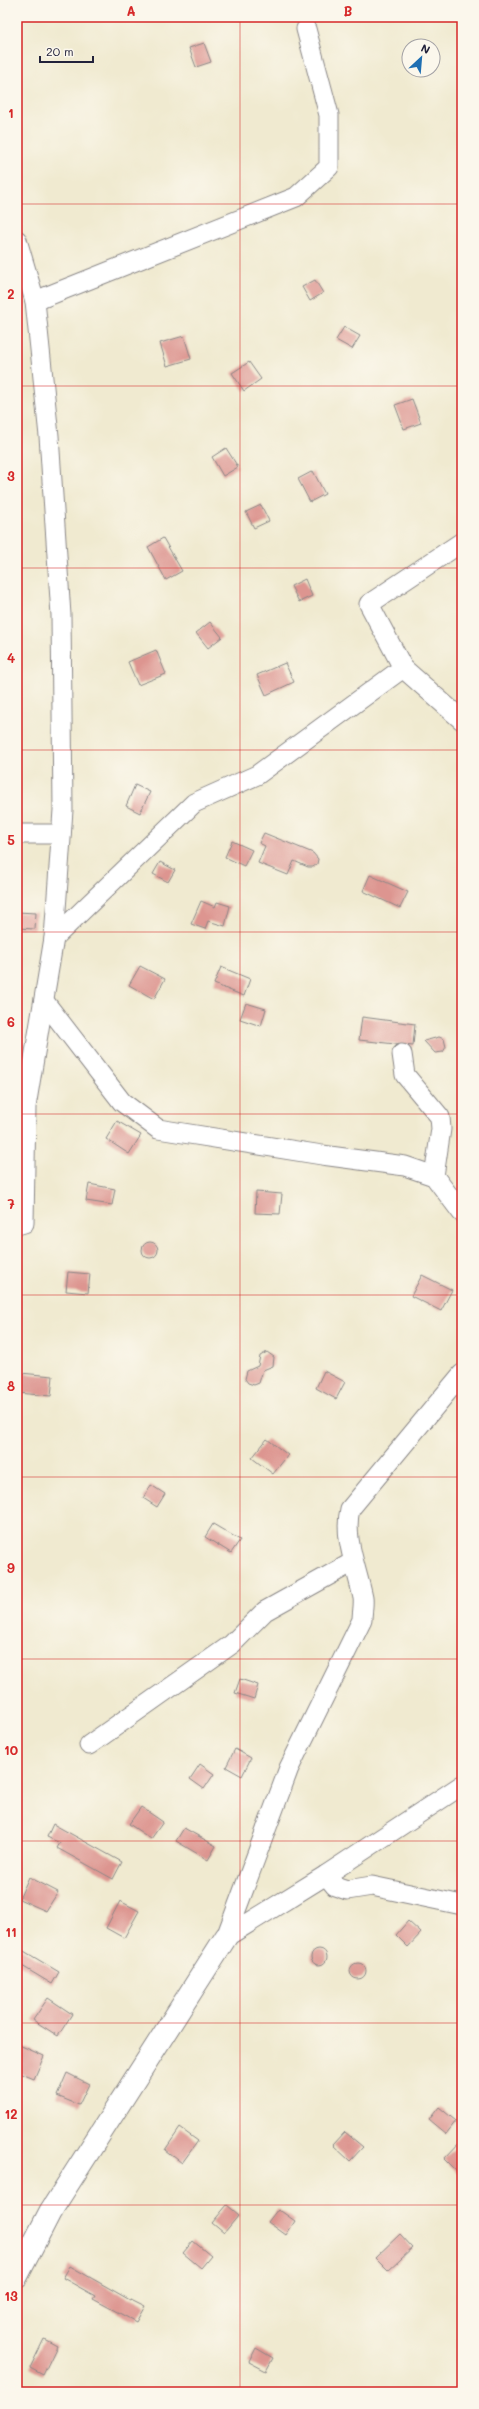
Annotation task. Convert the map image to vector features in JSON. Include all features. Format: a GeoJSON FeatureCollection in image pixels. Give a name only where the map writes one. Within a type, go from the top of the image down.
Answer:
{"type":"FeatureCollection","features":[{"type":"Feature","properties":{"kind":"main road"},"geometry":{"type":"LineString","coordinates":[[17,2276],[50,2212],[226,1937]]}},
{"type":"Feature","properties":{"kind":"street"},"geometry":{"type":"LineString","coordinates":[[35,301],[296,197],[329,167],[329,115],[306,29]]}},
{"type":"Feature","properties":{"kind":"street"},"geometry":{"type":"LineString","coordinates":[[17,240],[35,301],[49,436],[61,615],[61,834],[54,938],[26,1107],[24,1223],[17,1225]]}},
{"type":"Feature","properties":{"kind":"street"},"geometry":{"type":"LineString","coordinates":[[462,542],[370,604],[403,668],[462,720]]}},
{"type":"Feature","properties":{"kind":"street"},"geometry":{"type":"LineString","coordinates":[[54,938],[194,803],[258,775],[403,668]]}},
{"type":"Feature","properties":{"kind":"street"},"geometry":{"type":"LineString","coordinates":[[17,834],[61,834]]}},
{"type":"Feature","properties":{"kind":"street"},"geometry":{"type":"LineString","coordinates":[[44,1002],[122,1102],[158,1129],[322,1155],[405,1166],[434,1176],[462,1214]]}},
{"type":"Feature","properties":{"kind":"street"},"geometry":{"type":"LineString","coordinates":[[402,1054],[405,1075],[440,1116],[440,1129],[434,1176]]}},
{"type":"Feature","properties":{"kind":"street"},"geometry":{"type":"LineString","coordinates":[[226,1937],[289,1768],[362,1620],[363,1599],[353,1562],[347,1521],[350,1509],[462,1374]]}},
{"type":"Feature","properties":{"kind":"street"},"geometry":{"type":"LineString","coordinates":[[89,1745],[232,1644],[265,1611],[353,1562]]}},
{"type":"Feature","properties":{"kind":"street"},"geometry":{"type":"LineString","coordinates":[[226,1937],[326,1875],[462,1785]]}},
{"type":"Feature","properties":{"kind":"street"},"geometry":{"type":"LineString","coordinates":[[326,1875],[335,1886],[347,1890],[372,1886],[462,1905]]}},
{"type":"Feature","properties":{"kind":"building"},"geometry":{"type":"Polygon","coordinates":[[[204,43],[211,62],[196,67],[189,48],[204,43]]]}},
{"type":"Feature","properties":{"kind":"building"},"geometry":{"type":"Polygon","coordinates":[[[315,280],[323,293],[310,301],[302,287],[315,280]]]}},
{"type":"Feature","properties":{"kind":"building"},"geometry":{"type":"Polygon","coordinates":[[[344,327],[360,336],[352,349],[336,340],[344,327]]]}},
{"type":"Feature","properties":{"kind":"building"},"geometry":{"type":"Polygon","coordinates":[[[184,336],[191,359],[167,366],[160,343],[184,336]]]}},
{"type":"Feature","properties":{"kind":"building"},"geometry":{"type":"Polygon","coordinates":[[[249,362],[261,379],[244,391],[232,373],[249,362]]]}},
{"type":"Feature","properties":{"kind":"building"},"geometry":{"type":"Polygon","coordinates":[[[412,399],[421,423],[404,429],[395,405],[412,399]]]}},
{"type":"Feature","properties":{"kind":"building"},"geometry":{"type":"Polygon","coordinates":[[[226,448],[238,467],[223,476],[212,457],[226,448]]]}},
{"type":"Feature","properties":{"kind":"building"},"geometry":{"type":"Polygon","coordinates":[[[313,471],[325,494],[310,502],[298,479],[313,471]]]}},
{"type":"Feature","properties":{"kind":"building"},"geometry":{"type":"Polygon","coordinates":[[[261,505],[269,521],[254,528],[246,512],[261,505]]]}},
{"type":"Feature","properties":{"kind":"building"},"geometry":{"type":"Polygon","coordinates":[[[163,538],[182,571],[166,580],[148,547],[163,538]]]}},
{"type":"Feature","properties":{"kind":"building"},"geometry":{"type":"Polygon","coordinates":[[[305,579],[312,596],[299,602],[291,586],[305,579]]]}},
{"type":"Feature","properties":{"kind":"building"},"geometry":{"type":"Polygon","coordinates":[[[210,622],[222,637],[208,648],[196,633],[210,622]]]}},
{"type":"Feature","properties":{"kind":"building"},"geometry":{"type":"Polygon","coordinates":[[[156,650],[166,674],[138,685],[128,662],[156,650]]]}},
{"type":"Feature","properties":{"kind":"building"},"geometry":{"type":"Polygon","coordinates":[[[285,663],[294,682],[266,695],[257,675],[285,663]]]}},
{"type":"Feature","properties":{"kind":"building"},"geometry":{"type":"Polygon","coordinates":[[[135,785],[150,792],[140,813],[126,806],[135,785]]]}},
{"type":"Feature","properties":{"kind":"building"},"geometry":{"type":"Polygon","coordinates":[[[264,833],[313,853],[318,859],[317,864],[313,867],[308,867],[294,861],[288,875],[258,863],[265,846],[259,843],[264,833]]]}},
{"type":"Feature","properties":{"kind":"building"},"geometry":{"type":"Polygon","coordinates":[[[232,841],[252,850],[244,866],[225,857],[232,841]]]}},
{"type":"Feature","properties":{"kind":"building"},"geometry":{"type":"Polygon","coordinates":[[[160,862],[175,870],[168,882],[153,874],[160,862]]]}},
{"type":"Feature","properties":{"kind":"building"},"geometry":{"type":"Polygon","coordinates":[[[370,875],[408,892],[400,908],[363,891],[370,875]]]}},
{"type":"Feature","properties":{"kind":"building"},"geometry":{"type":"Polygon","coordinates":[[[201,901],[215,907],[217,902],[230,906],[225,926],[208,921],[205,929],[191,924],[201,901]]]}},
{"type":"Feature","properties":{"kind":"building"},"geometry":{"type":"Polygon","coordinates":[[[17,912],[36,913],[35,929],[17,928],[17,912]]]}},
{"type":"Feature","properties":{"kind":"building"},"geometry":{"type":"Polygon","coordinates":[[[140,966],[165,979],[154,999],[129,985],[140,966]]]}},
{"type":"Feature","properties":{"kind":"building"},"geometry":{"type":"Polygon","coordinates":[[[221,967],[250,979],[244,996],[214,984],[221,967]]]}},
{"type":"Feature","properties":{"kind":"building"},"geometry":{"type":"Polygon","coordinates":[[[246,1003],[266,1009],[261,1026],[240,1019],[246,1003]]]}},
{"type":"Feature","properties":{"kind":"building"},"geometry":{"type":"Polygon","coordinates":[[[362,1017],[415,1024],[413,1046],[359,1040],[362,1017]]]}},
{"type":"Feature","properties":{"kind":"building"},"geometry":{"type":"Polygon","coordinates":[[[439,1037],[444,1039],[446,1047],[443,1052],[435,1053],[424,1041],[439,1037]]]}},
{"type":"Feature","properties":{"kind":"building"},"geometry":{"type":"Polygon","coordinates":[[[117,1121],[141,1135],[129,1154],[106,1139],[117,1121]]]}},
{"type":"Feature","properties":{"kind":"building"},"geometry":{"type":"Polygon","coordinates":[[[89,1184],[115,1189],[112,1205],[86,1201],[89,1184]]]}},
{"type":"Feature","properties":{"kind":"building"},"geometry":{"type":"Polygon","coordinates":[[[256,1192],[282,1194],[280,1214],[255,1213],[256,1192]]]}},
{"type":"Feature","properties":{"kind":"building"},"geometry":{"type":"Polygon","coordinates":[[[147,1242],[153,1242],[158,1247],[156,1256],[153,1258],[147,1258],[142,1253],[142,1247],[147,1242]]]}},
{"type":"Feature","properties":{"kind":"building"},"geometry":{"type":"Polygon","coordinates":[[[68,1272],[90,1274],[88,1293],[66,1291],[68,1272]]]}},
{"type":"Feature","properties":{"kind":"building"},"geometry":{"type":"Polygon","coordinates":[[[422,1275],[452,1290],[441,1311],[411,1296],[422,1275]]]}},
{"type":"Feature","properties":{"kind":"building"},"geometry":{"type":"Polygon","coordinates":[[[267,1352],[274,1357],[273,1366],[263,1370],[259,1383],[254,1385],[248,1383],[245,1379],[247,1371],[258,1366],[260,1356],[267,1352]]]}},
{"type":"Feature","properties":{"kind":"building"},"geometry":{"type":"Polygon","coordinates":[[[324,1371],[345,1382],[336,1399],[316,1388],[324,1371]]]}},
{"type":"Feature","properties":{"kind":"building"},"geometry":{"type":"Polygon","coordinates":[[[20,1373],[53,1376],[51,1396],[18,1393],[20,1373]]]}},
{"type":"Feature","properties":{"kind":"building"},"geometry":{"type":"Polygon","coordinates":[[[267,1439],[288,1455],[273,1474],[252,1458],[267,1439]]]}},
{"type":"Feature","properties":{"kind":"building"},"geometry":{"type":"Polygon","coordinates":[[[151,1485],[165,1494],[157,1507],[143,1498],[151,1485]]]}},
{"type":"Feature","properties":{"kind":"building"},"geometry":{"type":"Polygon","coordinates":[[[213,1524],[240,1540],[231,1553],[205,1537],[213,1524]]]}},
{"type":"Feature","properties":{"kind":"building"},"geometry":{"type":"Polygon","coordinates":[[[240,1679],[258,1685],[254,1699],[235,1693],[240,1679]]]}},
{"type":"Feature","properties":{"kind":"building"},"geometry":{"type":"Polygon","coordinates":[[[235,1749],[251,1758],[242,1776],[226,1767],[235,1749]]]}},
{"type":"Feature","properties":{"kind":"building"},"geometry":{"type":"Polygon","coordinates":[[[200,1764],[214,1774],[204,1789],[190,1779],[200,1764]]]}},
{"type":"Feature","properties":{"kind":"building"},"geometry":{"type":"Polygon","coordinates":[[[141,1807],[163,1822],[151,1839],[129,1824],[141,1807]]]}},
{"type":"Feature","properties":{"kind":"building"},"geometry":{"type":"Polygon","coordinates":[[[53,1824],[122,1862],[113,1879],[57,1848],[60,1843],[47,1837],[53,1824]]]}},
{"type":"Feature","properties":{"kind":"building"},"geometry":{"type":"Polygon","coordinates":[[[184,1828],[216,1846],[208,1860],[176,1841],[184,1828]]]}},
{"type":"Feature","properties":{"kind":"building"},"geometry":{"type":"Polygon","coordinates":[[[29,1877],[58,1892],[46,1911],[19,1899],[29,1877]]]}},
{"type":"Feature","properties":{"kind":"building"},"geometry":{"type":"Polygon","coordinates":[[[120,1901],[139,1911],[124,1938],[106,1928],[120,1901]]]}},
{"type":"Feature","properties":{"kind":"building"},"geometry":{"type":"Polygon","coordinates":[[[408,1921],[421,1933],[408,1947],[396,1935],[408,1921]]]}},
{"type":"Feature","properties":{"kind":"building"},"geometry":{"type":"Polygon","coordinates":[[[17,1947],[59,1972],[52,1984],[17,1963],[17,1947]]]}},
{"type":"Feature","properties":{"kind":"building"},"geometry":{"type":"Polygon","coordinates":[[[319,1949],[325,1951],[327,1957],[325,1963],[319,1965],[313,1963],[311,1957],[313,1951],[319,1949]]]}},
{"type":"Feature","properties":{"kind":"building"},"geometry":{"type":"Polygon","coordinates":[[[358,1963],[364,1965],[366,1971],[364,1977],[358,1979],[352,1977],[350,1971],[352,1965],[358,1963]]]}},
{"type":"Feature","properties":{"kind":"building"},"geometry":{"type":"Polygon","coordinates":[[[48,1998],[72,2014],[58,2036],[33,2020],[48,1998]]]}},
{"type":"Feature","properties":{"kind":"building"},"geometry":{"type":"Polygon","coordinates":[[[17,2044],[44,2056],[34,2079],[17,2072],[17,2044]]]}},
{"type":"Feature","properties":{"kind":"building"},"geometry":{"type":"Polygon","coordinates":[[[67,2073],[89,2084],[79,2105],[57,2096],[67,2073]]]}},
{"type":"Feature","properties":{"kind":"building"},"geometry":{"type":"Polygon","coordinates":[[[439,2107],[456,2121],[446,2134],[429,2120],[439,2107]]]}},
{"type":"Feature","properties":{"kind":"building"},"geometry":{"type":"Polygon","coordinates":[[[180,2128],[198,2141],[182,2163],[165,2150],[180,2128]]]}},
{"type":"Feature","properties":{"kind":"building"},"geometry":{"type":"Polygon","coordinates":[[[345,2132],[363,2147],[350,2161],[333,2145],[345,2132]]]}},
{"type":"Feature","properties":{"kind":"building"},"geometry":{"type":"Polygon","coordinates":[[[462,2140],[462,2177],[444,2159],[462,2140]]]}},
{"type":"Feature","properties":{"kind":"building"},"geometry":{"type":"Polygon","coordinates":[[[227,2205],[239,2215],[224,2233],[212,2223],[227,2205]]]}},
{"type":"Feature","properties":{"kind":"building"},"geometry":{"type":"Polygon","coordinates":[[[278,2209],[295,2221],[286,2235],[268,2222],[278,2209]]]}},
{"type":"Feature","properties":{"kind":"building"},"geometry":{"type":"Polygon","coordinates":[[[400,2234],[413,2248],[388,2271],[375,2258],[400,2234]]]}},
{"type":"Feature","properties":{"kind":"building"},"geometry":{"type":"Polygon","coordinates":[[[193,2241],[211,2256],[201,2268],[183,2253],[193,2241]]]}},
{"type":"Feature","properties":{"kind":"building"},"geometry":{"type":"Polygon","coordinates":[[[70,2266],[130,2300],[131,2299],[145,2306],[136,2322],[93,2299],[95,2296],[63,2278],[70,2266]]]}},
{"type":"Feature","properties":{"kind":"building"},"geometry":{"type":"Polygon","coordinates":[[[44,2339],[57,2346],[43,2375],[30,2368],[44,2339]]]}},
{"type":"Feature","properties":{"kind":"building"},"geometry":{"type":"Polygon","coordinates":[[[256,2348],[273,2358],[266,2371],[249,2362],[256,2348]]]}}]}
